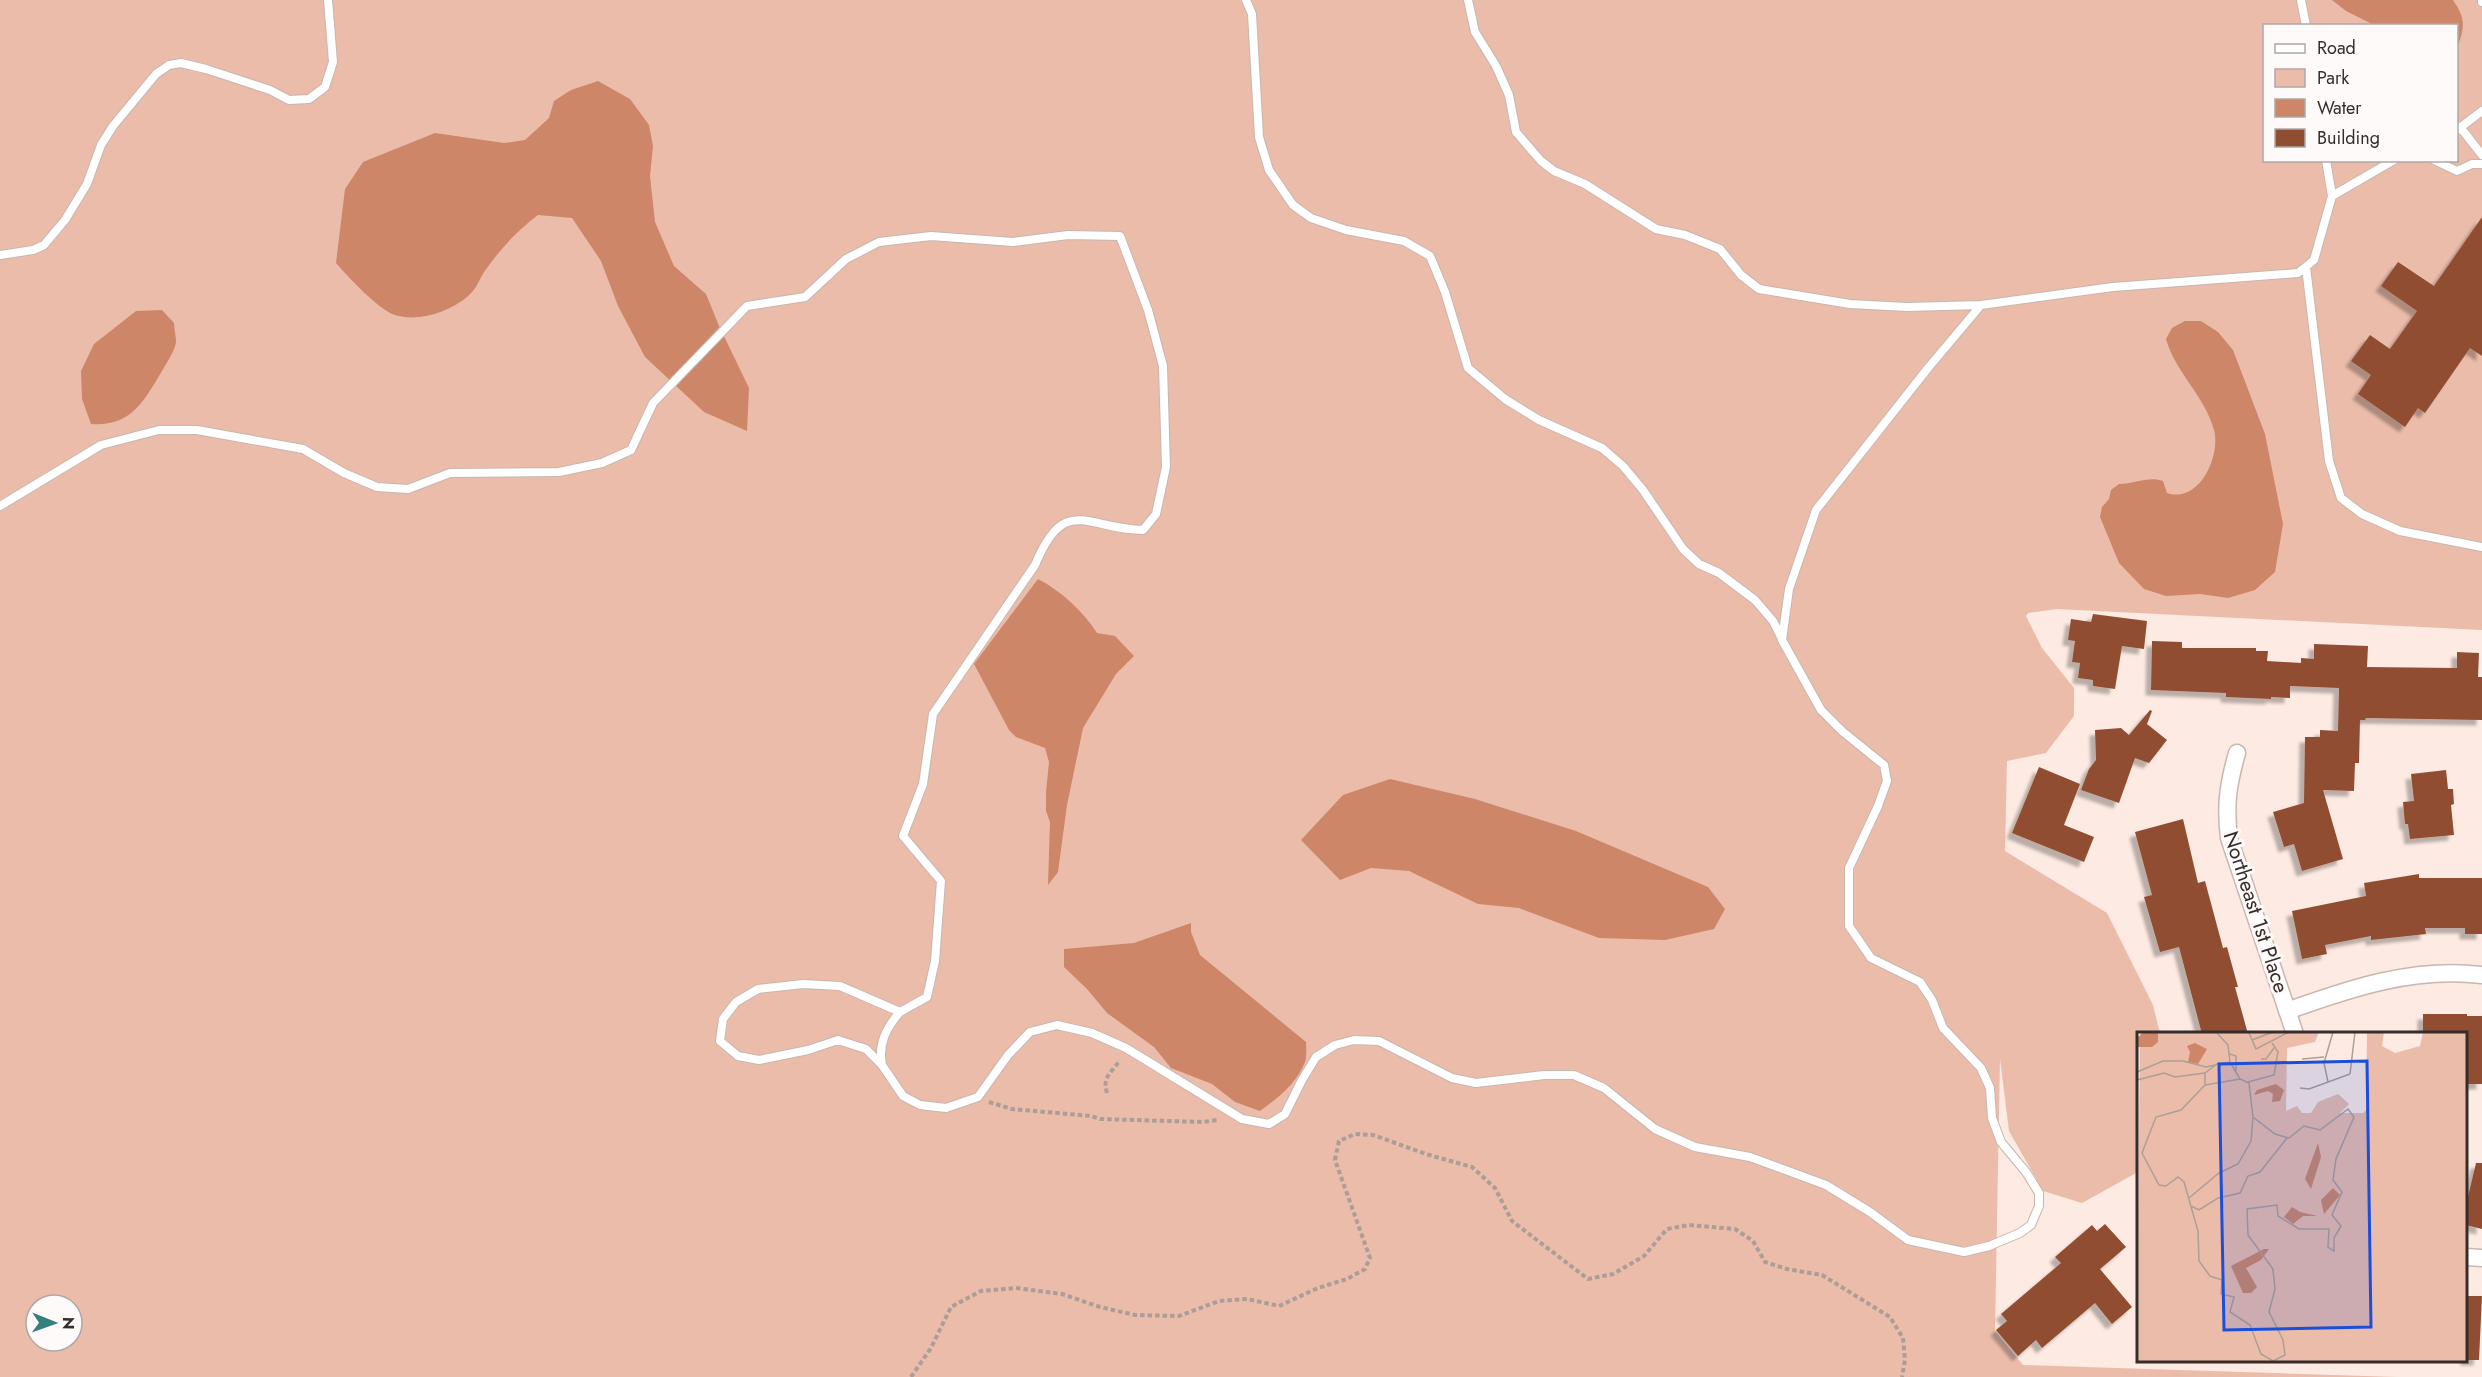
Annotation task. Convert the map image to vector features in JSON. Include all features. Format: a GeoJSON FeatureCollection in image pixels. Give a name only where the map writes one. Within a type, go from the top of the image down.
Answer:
{"type":"FeatureCollection","features":[{"type":"Feature","properties":{"kind":"street","name":"Northeast 1st Place"},"geometry":{"type":"LineString","coordinates":[[2237,753],[2228,788],[2226,810],[2229,838],[2294,1032]]}},
{"type":"Feature","properties":{"kind":"street"},"geometry":{"type":"LineString","coordinates":[[2287,1011],[2352,987],[2400,977],[2435,973],[2482,975]]}},
{"type":"Feature","properties":{"kind":"street"},"geometry":{"type":"LineString","coordinates":[[2467,1257],[2482,1258]]}},
{"type":"Feature","properties":{"kind":"lane"},"geometry":{"type":"LineString","coordinates":[[0,255],[33,250],[44,245],[65,220],[87,184],[101,146],[113,126],[156,74],[169,64],[181,63],[206,69],[270,90],[290,100],[309,99],[325,87],[333,62],[328,0]]}},
{"type":"Feature","properties":{"kind":"lane"},"geometry":{"type":"LineString","coordinates":[[900,1012],[840,987],[803,984],[758,989],[736,1002],[723,1019],[720,1041],[738,1056],[759,1060],[808,1050],[838,1040],[866,1049],[882,1065],[903,1096],[920,1105],[946,1108],[978,1097],[1008,1055],[1029,1032],[1057,1025],[1092,1033],[1126,1048],[1242,1119],[1269,1124],[1285,1113],[1317,1057],[1335,1045],[1354,1040],[1379,1041],[1452,1078],[1476,1083],[1544,1075],[1574,1075],[1604,1088],[1655,1129],[1695,1147],[1750,1157],[1826,1185],[1870,1212],[1908,1240],[1964,1252],[2006,1240],[2020,1233],[2031,1225],[2039,1206],[2039,1193],[2026,1172],[2001,1142],[1992,1118],[1990,1088],[1981,1068],[1943,1028],[1932,1000],[1920,982],[1870,958],[1849,926],[1849,868],[1887,781],[1884,765],[1842,731],[1821,710],[1773,621],[1755,600],[1719,573],[1699,564],[1683,549],[1643,490],[1623,466],[1602,448],[1539,420],[1505,399],[1468,368],[1445,292],[1430,256],[1404,241],[1346,230],[1311,218],[1293,205],[1269,170],[1259,137],[1252,14],[1246,0]]}},
{"type":"Feature","properties":{"kind":"lane"},"geometry":{"type":"LineString","coordinates":[[1468,0],[1474,32],[1496,66],[1509,95],[1516,132],[1541,161],[1554,171],[1585,184],[1656,229],[1685,235],[1720,249],[1741,275],[1760,290],[1850,304],[1906,307],[1981,305],[2124,286],[2298,273],[2314,260],[2332,196],[2326,162]]}},
{"type":"Feature","properties":{"kind":"lane"},"geometry":{"type":"LineString","coordinates":[[2301,0],[2306,24]]}},
{"type":"Feature","properties":{"kind":"lane"},"geometry":{"type":"LineString","coordinates":[[2482,111],[2458,129],[2482,155]]}},
{"type":"Feature","properties":{"kind":"lane"},"geometry":{"type":"LineString","coordinates":[[2332,196],[2391,162]]}},
{"type":"Feature","properties":{"kind":"lane"},"geometry":{"type":"LineString","coordinates":[[2437,162],[2457,171],[2472,164],[2482,164]]}},
{"type":"Feature","properties":{"kind":"lane"},"geometry":{"type":"LineString","coordinates":[[0,506],[101,445],[159,430],[196,430],[303,448],[344,474],[377,487],[408,489],[450,472],[559,472],[602,463],[631,450],[653,403],[747,306],[805,297],[846,259],[879,242],[931,236],[1012,242],[1068,235],[1120,236],[1148,310],[1163,366],[1166,467],[1156,514],[1143,530],[1121,529],[1103,522],[1075,518],[1056,528],[1042,546],[1035,565],[933,714],[923,784],[903,836],[941,881],[935,961],[927,998],[900,1012],[884,1036],[879,1051],[882,1065]]}},
{"type":"Feature","properties":{"kind":"lane"},"geometry":{"type":"LineString","coordinates":[[2306,267],[2329,460],[2341,498],[2362,514],[2400,531],[2482,547]]}},
{"type":"Feature","properties":{"kind":"lane"},"geometry":{"type":"LineString","coordinates":[[1782,640],[1789,589],[1816,510],[1981,305]]}},
{"type":"Feature","properties":{"kind":"path"},"geometry":{"type":"LineString","coordinates":[[1107,1093],[1105,1078],[1113,1072],[1126,1048]]}},
{"type":"Feature","properties":{"kind":"path"},"geometry":{"type":"LineString","coordinates":[[978,1097],[1012,1108],[1091,1116],[1100,1119],[1203,1122],[1230,1118],[1242,1119]]}},
{"type":"Feature","properties":{"kind":"path"},"geometry":{"type":"LineString","coordinates":[[911,1377],[931,1348],[951,1307],[981,1291],[1016,1288],[1062,1294],[1100,1307],[1135,1315],[1179,1316],[1219,1301],[1247,1299],[1279,1306],[1318,1288],[1347,1279],[1365,1269],[1370,1258],[1335,1160],[1339,1141],[1355,1134],[1372,1135],[1429,1155],[1473,1167],[1495,1188],[1512,1221],[1588,1278],[1613,1274],[1644,1256],[1667,1229],[1689,1225],[1735,1229],[1753,1241],[1766,1262],[1787,1269],[1822,1275],[1890,1317],[1902,1338],[1905,1360],[1902,1377]]}},
{"type":"Feature","properties":{"kind":"green space"},"geometry":{"type":"Polygon","coordinates":[[[0,0],[2482,0],[2482,630],[2057,609],[2028,613],[2026,616],[2042,648],[2074,688],[2074,716],[2046,753],[2007,761],[2005,851],[2107,913],[2153,1005],[2160,1032],[2137,1032],[2137,1173],[2082,1203],[2043,1191],[2009,1131],[2000,1059],[1995,1331],[2023,1365],[2397,1377],[0,1377],[0,0]]]}},
{"type":"Feature","properties":{"kind":"water"},"geometry":{"type":"Polygon","coordinates":[[[2332,0],[2453,0],[2462,18],[2462,34],[2458,45],[2458,24],[2372,24],[2346,11],[2332,0]]]}},
{"type":"Feature","properties":{"kind":"water"},"geometry":{"type":"Polygon","coordinates":[[[598,81],[630,99],[649,125],[653,146],[650,176],[655,222],[674,266],[706,294],[749,388],[747,431],[704,412],[645,357],[618,306],[601,261],[572,218],[538,215],[504,246],[474,290],[457,304],[426,316],[405,317],[388,312],[364,292],[336,263],[345,189],[363,162],[435,133],[504,143],[525,140],[549,118],[554,101],[571,90],[598,81]]]}},
{"type":"Feature","properties":{"kind":"water"},"geometry":{"type":"Polygon","coordinates":[[[162,310],[174,323],[176,342],[155,382],[142,402],[126,416],[105,424],[91,424],[82,399],[81,371],[94,344],[136,311],[162,310]]]}},
{"type":"Feature","properties":{"kind":"water"},"geometry":{"type":"Polygon","coordinates":[[[2185,321],[2201,321],[2218,332],[2233,350],[2265,434],[2283,524],[2275,572],[2255,590],[2228,598],[2200,594],[2166,596],[2144,589],[2119,563],[2100,517],[2102,507],[2109,499],[2111,490],[2119,484],[2147,480],[2163,481],[2167,493],[2178,495],[2198,485],[2211,464],[2215,441],[2210,418],[2176,362],[2166,339],[2172,328],[2185,321]]]}},
{"type":"Feature","properties":{"kind":"water"},"geometry":{"type":"Polygon","coordinates":[[[1038,579],[1071,602],[1097,633],[1115,636],[1134,656],[1116,674],[1083,728],[1067,805],[1058,872],[1048,885],[1050,822],[1046,811],[1046,792],[1049,762],[1045,748],[1016,737],[1009,730],[974,664],[1038,579]]]}},
{"type":"Feature","properties":{"kind":"water"},"geometry":{"type":"Polygon","coordinates":[[[1390,779],[1475,799],[1576,831],[1708,887],[1725,909],[1714,929],[1665,940],[1599,938],[1519,908],[1478,904],[1409,871],[1371,868],[1340,880],[1301,840],[1343,795],[1390,779]]]}},
{"type":"Feature","properties":{"kind":"water"},"geometry":{"type":"Polygon","coordinates":[[[1191,923],[1191,932],[1200,955],[1306,1042],[1306,1060],[1302,1070],[1280,1095],[1260,1111],[1235,1102],[1212,1084],[1171,1068],[1154,1047],[1107,1013],[1064,967],[1064,949],[1134,943],[1191,923]]]}},
{"type":"Feature","properties":{"kind":"building"},"geometry":{"type":"Polygon","coordinates":[[[2482,217],[2482,356],[2470,348],[2425,413],[2418,408],[2405,427],[2358,394],[2371,375],[2351,361],[2370,335],[2390,349],[2417,311],[2381,286],[2398,262],[2434,286],[2482,217]]]}},
{"type":"Feature","properties":{"kind":"building"},"geometry":{"type":"Polygon","coordinates":[[[2093,614],[2147,621],[2144,649],[2122,646],[2115,689],[2093,686],[2093,680],[2078,678],[2080,663],[2072,662],[2075,641],[2068,640],[2071,619],[2091,622],[2093,614]]]}},
{"type":"Feature","properties":{"kind":"building"},"geometry":{"type":"Polygon","coordinates":[[[2152,641],[2182,642],[2182,648],[2256,648],[2256,651],[2268,651],[2267,661],[2301,663],[2301,658],[2314,659],[2314,644],[2368,646],[2367,667],[2457,668],[2457,652],[2479,653],[2478,677],[2482,677],[2482,720],[2366,718],[2360,720],[2359,763],[2355,763],[2354,791],[2323,790],[2343,859],[2302,871],[2294,844],[2284,847],[2273,812],[2304,803],[2305,737],[2320,737],[2320,730],[2338,731],[2339,688],[2290,686],[2290,698],[2271,697],[2271,699],[2226,697],[2226,693],[2151,690],[2152,641]]]}},
{"type":"Feature","properties":{"kind":"building"},"geometry":{"type":"Polygon","coordinates":[[[2150,710],[2152,711],[2147,724],[2167,740],[2149,763],[2135,758],[2119,803],[2081,790],[2089,769],[2096,760],[2095,730],[2121,728],[2129,735],[2150,710]]]}},
{"type":"Feature","properties":{"kind":"building"},"geometry":{"type":"Polygon","coordinates":[[[2039,767],[2080,784],[2064,825],[2094,837],[2084,862],[2012,833],[2039,767]]]}},
{"type":"Feature","properties":{"kind":"building"},"geometry":{"type":"Polygon","coordinates":[[[2446,770],[2448,789],[2453,789],[2454,804],[2451,805],[2454,835],[2410,839],[2408,824],[2405,824],[2403,802],[2414,801],[2411,774],[2446,770]]]}},
{"type":"Feature","properties":{"kind":"building"},"geometry":{"type":"Polygon","coordinates":[[[2183,819],[2198,883],[2205,881],[2223,948],[2227,947],[2247,1032],[2201,1032],[2179,947],[2160,952],[2144,897],[2152,895],[2135,832],[2183,819]]]}},
{"type":"Feature","properties":{"kind":"building"},"geometry":{"type":"Polygon","coordinates":[[[2419,874],[2419,878],[2482,878],[2482,934],[2465,934],[2465,928],[2425,928],[2426,934],[2371,940],[2371,936],[2325,945],[2327,954],[2302,959],[2292,911],[2366,896],[2364,883],[2419,874]]]}},
{"type":"Feature","properties":{"kind":"building"},"geometry":{"type":"Polygon","coordinates":[[[2423,1014],[2482,1016],[2482,1084],[2467,1084],[2467,1032],[2423,1032],[2423,1014]]]}},
{"type":"Feature","properties":{"kind":"building"},"geometry":{"type":"Polygon","coordinates":[[[2476,1163],[2482,1163],[2482,1229],[2467,1225],[2467,1201],[2476,1163]]]}},
{"type":"Feature","properties":{"kind":"building"},"geometry":{"type":"Polygon","coordinates":[[[2105,1224],[2126,1247],[2100,1269],[2132,1307],[2112,1324],[2095,1303],[2042,1348],[2036,1340],[2018,1356],[1996,1330],[2007,1321],[2001,1314],[2061,1263],[2055,1257],[2092,1225],[2097,1231],[2105,1224]]]}},
{"type":"Feature","properties":{"kind":"building"},"geometry":{"type":"Polygon","coordinates":[[[2467,1296],[2482,1296],[2479,1360],[2467,1360],[2467,1296]]]}}]}
